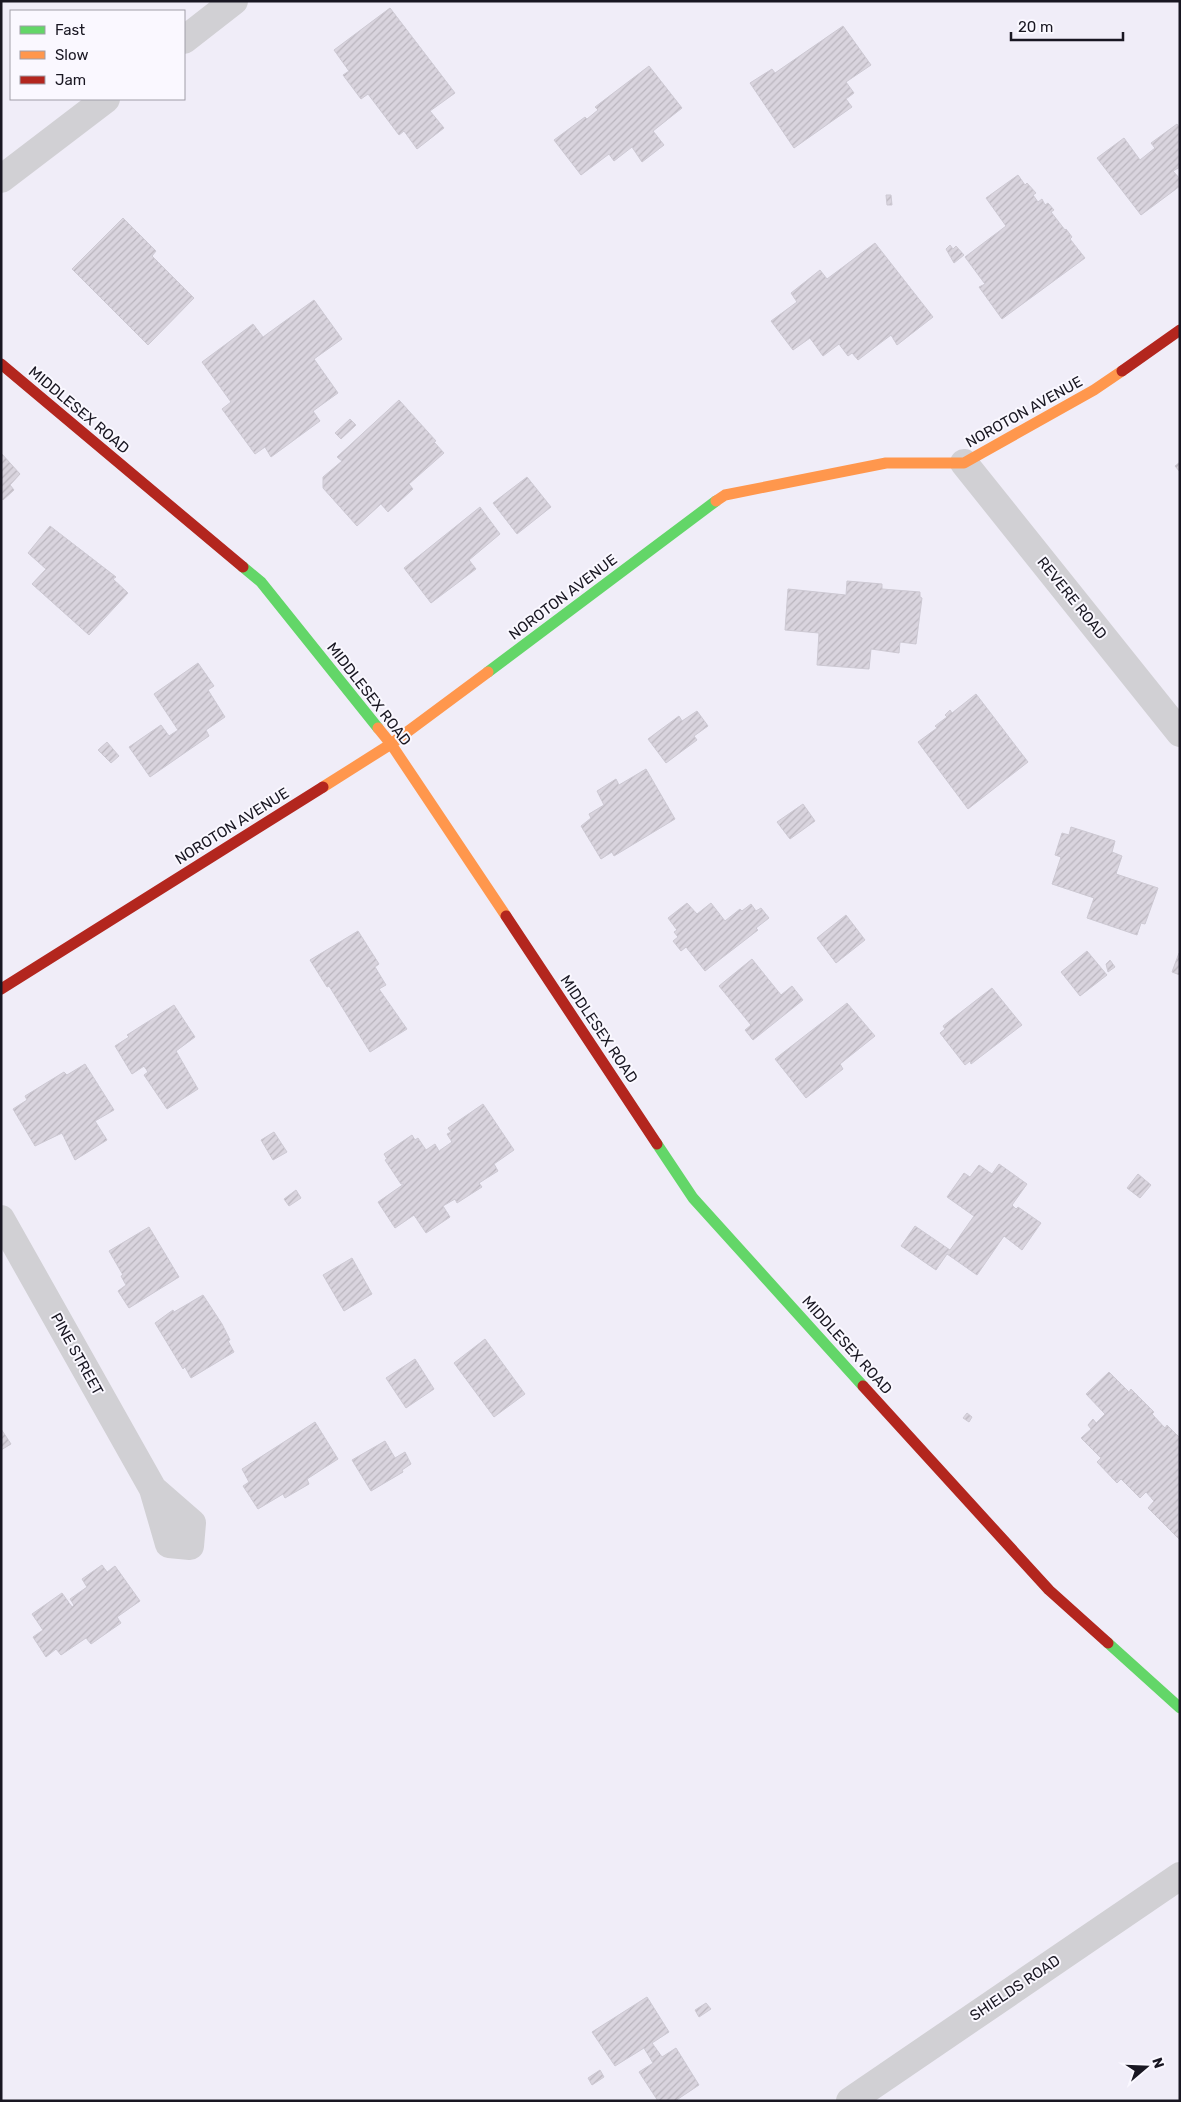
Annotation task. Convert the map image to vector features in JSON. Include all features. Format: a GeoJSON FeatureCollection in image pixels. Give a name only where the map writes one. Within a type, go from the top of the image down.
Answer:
{"type":"FeatureCollection","features":[{"type":"Feature","properties":{"kind":"main road","name":"NOROTON AVENUE"},"geometry":{"type":"LineString","coordinates":[[1,989],[391,744],[725,495],[886,463],[964,463],[1094,390],[1180,330]]}},
{"type":"Feature","properties":{"kind":"main road","name":"MIDDLESEX ROAD"},"geometry":{"type":"LineString","coordinates":[[1,364],[261,582],[391,744],[693,1198],[1049,1590],[1180,1708]]}},
{"type":"Feature","properties":{"kind":"street"},"geometry":{"type":"LineString","coordinates":[[185,39],[234,1]]}},
{"type":"Feature","properties":{"kind":"street"},"geometry":{"type":"LineString","coordinates":[[1,179],[105,100]]}},
{"type":"Feature","properties":{"kind":"street","name":"REVERE ROAD"},"geometry":{"type":"LineString","coordinates":[[964,463],[1180,732]]}},
{"type":"Feature","properties":{"kind":"street","name":"PINE STREET"},"geometry":{"type":"LineString","coordinates":[[1,1219],[152,1489]]}},
{"type":"Feature","properties":{"kind":"street","name":"SHIELDS ROAD"},"geometry":{"type":"LineString","coordinates":[[850,2101],[1180,1876]]}},
{"type":"Feature","properties":{"kind":"building"},"geometry":{"type":"Polygon","coordinates":[[[390,8],[455,93],[430,111],[444,128],[417,149],[404,131],[399,135],[368,94],[361,99],[343,75],[349,71],[334,50],[390,8]]]}},
{"type":"Feature","properties":{"kind":"building"},"geometry":{"type":"Polygon","coordinates":[[[843,26],[871,65],[846,82],[854,93],[846,99],[852,107],[794,148],[750,83],[772,69],[775,73],[843,26]]]}},
{"type":"Feature","properties":{"kind":"building"},"geometry":{"type":"Polygon","coordinates":[[[649,66],[682,108],[653,131],[664,145],[642,162],[632,147],[614,161],[609,154],[581,175],[554,140],[585,117],[587,119],[598,110],[595,107],[649,66]]]}},
{"type":"Feature","properties":{"kind":"building"},"geometry":{"type":"Polygon","coordinates":[[[1177,124],[1180,128],[1180,167],[1173,171],[1180,179],[1180,186],[1141,215],[1097,158],[1124,138],[1140,160],[1155,148],[1151,143],[1177,124]]]}},
{"type":"Feature","properties":{"kind":"building"},"geometry":{"type":"Polygon","coordinates":[[[1018,175],[1025,185],[1027,183],[1036,193],[1033,195],[1038,202],[1042,199],[1045,205],[1048,203],[1054,210],[1051,212],[1072,237],[1070,239],[1085,258],[1002,319],[979,287],[985,284],[965,257],[1006,226],[986,198],[1018,175]]]}},
{"type":"Feature","properties":{"kind":"building"},"geometry":{"type":"Polygon","coordinates":[[[886,195],[891,195],[892,205],[887,205],[886,195]]]}},
{"type":"Feature","properties":{"kind":"building"},"geometry":{"type":"Polygon","coordinates":[[[123,218],[156,251],[152,256],[194,298],[148,345],[72,269],[123,218]]]}},
{"type":"Feature","properties":{"kind":"building"},"geometry":{"type":"Polygon","coordinates":[[[875,243],[933,317],[897,345],[891,335],[858,360],[852,353],[848,356],[839,344],[823,356],[810,338],[793,350],[771,321],[797,302],[791,293],[820,270],[827,279],[875,243]]]}},
{"type":"Feature","properties":{"kind":"building"},"geometry":{"type":"Polygon","coordinates":[[[950,245],[953,249],[956,246],[964,255],[954,263],[946,249],[950,245]]]}},
{"type":"Feature","properties":{"kind":"building"},"geometry":{"type":"Polygon","coordinates":[[[314,300],[342,339],[314,359],[338,393],[313,411],[320,421],[271,457],[265,447],[255,454],[222,409],[231,402],[202,362],[253,324],[263,337],[314,300]]]}},
{"type":"Feature","properties":{"kind":"building"},"geometry":{"type":"Polygon","coordinates":[[[399,400],[436,441],[434,442],[444,453],[409,484],[413,489],[388,512],[381,504],[357,526],[323,488],[323,477],[342,461],[337,457],[399,400]]]}},
{"type":"Feature","properties":{"kind":"building"},"geometry":{"type":"Polygon","coordinates":[[[350,419],[356,425],[341,439],[335,433],[350,419]]]}},
{"type":"Feature","properties":{"kind":"building"},"geometry":{"type":"Polygon","coordinates":[[[1,453],[20,474],[10,485],[14,490],[3,500],[1,498],[1,453]]]}},
{"type":"Feature","properties":{"kind":"building"},"geometry":{"type":"Polygon","coordinates":[[[1180,462],[1180,472],[1175,466],[1180,462]]]}},
{"type":"Feature","properties":{"kind":"building"},"geometry":{"type":"Polygon","coordinates":[[[527,477],[551,507],[517,534],[493,503],[527,477]]]}},
{"type":"Feature","properties":{"kind":"building"},"geometry":{"type":"Polygon","coordinates":[[[480,507],[500,534],[469,560],[476,569],[431,603],[404,568],[480,507]]]}},
{"type":"Feature","properties":{"kind":"building"},"geometry":{"type":"Polygon","coordinates":[[[50,526],[116,577],[113,579],[128,593],[89,635],[32,584],[46,569],[28,553],[50,526]]]}},
{"type":"Feature","properties":{"kind":"building"},"geometry":{"type":"Polygon","coordinates":[[[847,581],[882,584],[882,589],[920,592],[920,597],[922,598],[916,644],[900,642],[899,653],[871,649],[869,669],[817,665],[819,633],[785,630],[788,589],[846,595],[847,581]]]}},
{"type":"Feature","properties":{"kind":"building"},"geometry":{"type":"Polygon","coordinates":[[[198,663],[214,686],[208,690],[225,717],[206,730],[209,736],[150,777],[129,747],[161,725],[169,736],[178,730],[154,694],[198,663]]]}},
{"type":"Feature","properties":{"kind":"building"},"geometry":{"type":"Polygon","coordinates":[[[976,694],[1028,762],[968,809],[918,742],[937,728],[935,726],[947,717],[945,715],[950,710],[952,713],[976,694]]]}},
{"type":"Feature","properties":{"kind":"building"},"geometry":{"type":"Polygon","coordinates":[[[697,711],[708,726],[694,736],[697,740],[666,763],[648,739],[679,716],[682,721],[697,711]]]}},
{"type":"Feature","properties":{"kind":"building"},"geometry":{"type":"Polygon","coordinates":[[[107,742],[119,756],[111,763],[98,750],[107,742]]]}},
{"type":"Feature","properties":{"kind":"building"},"geometry":{"type":"Polygon","coordinates":[[[646,769],[675,819],[614,856],[612,852],[601,859],[581,826],[591,818],[589,814],[604,805],[597,791],[616,779],[619,785],[646,769]]]}},
{"type":"Feature","properties":{"kind":"building"},"geometry":{"type":"Polygon","coordinates":[[[803,804],[815,821],[790,839],[777,822],[803,804]]]}},
{"type":"Feature","properties":{"kind":"building"},"geometry":{"type":"Polygon","coordinates":[[[1071,827],[1115,841],[1112,852],[1122,856],[1116,874],[1158,888],[1145,924],[1141,923],[1137,935],[1087,918],[1094,898],[1052,884],[1061,857],[1055,855],[1062,833],[1069,835],[1071,827]]]}},
{"type":"Feature","properties":{"kind":"building"},"geometry":{"type":"Polygon","coordinates":[[[687,903],[697,914],[711,903],[725,921],[740,909],[742,911],[751,904],[756,911],[761,908],[769,918],[756,928],[758,930],[705,971],[686,947],[681,951],[673,941],[678,937],[674,932],[677,930],[668,918],[687,903]]]}},
{"type":"Feature","properties":{"kind":"building"},"geometry":{"type":"Polygon","coordinates":[[[846,915],[865,940],[836,963],[817,938],[846,915]]]}},
{"type":"Feature","properties":{"kind":"building"},"geometry":{"type":"Polygon","coordinates":[[[358,931],[379,964],[375,967],[386,985],[379,989],[407,1029],[370,1052],[329,986],[327,987],[310,960],[358,931]]]}},
{"type":"Feature","properties":{"kind":"building"},"geometry":{"type":"Polygon","coordinates":[[[1087,951],[1107,975],[1080,996],[1061,972],[1087,951]]]}},
{"type":"Feature","properties":{"kind":"building"},"geometry":{"type":"Polygon","coordinates":[[[1180,953],[1180,975],[1172,972],[1180,953]]]}},
{"type":"Feature","properties":{"kind":"building"},"geometry":{"type":"Polygon","coordinates":[[[752,959],[781,995],[792,986],[803,1000],[753,1040],[745,1030],[751,1025],[719,986],[752,959]]]}},
{"type":"Feature","properties":{"kind":"building"},"geometry":{"type":"Polygon","coordinates":[[[1110,960],[1115,967],[1108,972],[1106,964],[1110,960]]]}},
{"type":"Feature","properties":{"kind":"building"},"geometry":{"type":"Polygon","coordinates":[[[992,988],[1022,1025],[971,1064],[970,1061],[965,1065],[940,1033],[945,1029],[943,1026],[992,988]]]}},
{"type":"Feature","properties":{"kind":"building"},"geometry":{"type":"Polygon","coordinates":[[[847,1003],[875,1036],[840,1064],[843,1069],[806,1098],[775,1059],[847,1003]]]}},
{"type":"Feature","properties":{"kind":"building"},"geometry":{"type":"Polygon","coordinates":[[[174,1005],[195,1037],[176,1051],[198,1089],[167,1109],[144,1075],[148,1072],[144,1066],[132,1074],[115,1046],[129,1037],[127,1035],[174,1005]]]}},
{"type":"Feature","properties":{"kind":"building"},"geometry":{"type":"Polygon","coordinates":[[[85,1064],[114,1110],[95,1121],[107,1140],[75,1160],[62,1133],[35,1146],[13,1109],[27,1100],[25,1096],[64,1072],[67,1075],[85,1064]]]}},
{"type":"Feature","properties":{"kind":"building"},"geometry":{"type":"Polygon","coordinates":[[[483,1104],[514,1150],[494,1164],[498,1171],[479,1183],[482,1187],[457,1203],[455,1199],[443,1206],[450,1217],[426,1233],[414,1215],[395,1228],[378,1202],[404,1184],[401,1184],[385,1160],[387,1159],[384,1154],[412,1135],[415,1140],[418,1138],[426,1150],[435,1144],[439,1151],[452,1142],[447,1134],[451,1132],[448,1128],[483,1104]]]}},
{"type":"Feature","properties":{"kind":"building"},"geometry":{"type":"Polygon","coordinates":[[[274,1132],[287,1152],[273,1160],[261,1140],[274,1132]]]}},
{"type":"Feature","properties":{"kind":"building"},"geometry":{"type":"Polygon","coordinates":[[[999,1164],[1027,1184],[1012,1205],[1041,1223],[1022,1250],[1004,1236],[977,1275],[947,1254],[936,1270],[901,1246],[915,1226],[950,1250],[974,1216],[947,1197],[964,1173],[970,1177],[979,1165],[992,1174],[999,1164]]]}},
{"type":"Feature","properties":{"kind":"building"},"geometry":{"type":"Polygon","coordinates":[[[1138,1174],[1151,1185],[1140,1198],[1127,1188],[1138,1174]]]}},
{"type":"Feature","properties":{"kind":"building"},"geometry":{"type":"Polygon","coordinates":[[[296,1190],[301,1198],[289,1206],[284,1199],[296,1190]]]}},
{"type":"Feature","properties":{"kind":"building"},"geometry":{"type":"Polygon","coordinates":[[[149,1227],[179,1277],[129,1308],[118,1291],[126,1285],[121,1276],[123,1275],[109,1251],[149,1227]]]}},
{"type":"Feature","properties":{"kind":"building"},"geometry":{"type":"Polygon","coordinates":[[[352,1258],[372,1294],[344,1311],[323,1275],[352,1258]]]}},
{"type":"Feature","properties":{"kind":"building"},"geometry":{"type":"Polygon","coordinates":[[[203,1295],[222,1324],[234,1352],[191,1378],[185,1367],[183,1369],[155,1323],[173,1310],[174,1312],[203,1295]]]}},
{"type":"Feature","properties":{"kind":"building"},"geometry":{"type":"Polygon","coordinates":[[[485,1339],[525,1394],[494,1417],[454,1363],[485,1339]]]}},
{"type":"Feature","properties":{"kind":"building"},"geometry":{"type":"Polygon","coordinates":[[[415,1359],[434,1389],[406,1408],[386,1378],[415,1359]]]}},
{"type":"Feature","properties":{"kind":"building"},"geometry":{"type":"Polygon","coordinates":[[[1109,1372],[1129,1392],[1131,1389],[1154,1412],[1152,1414],[1165,1428],[1167,1425],[1180,1438],[1179,1539],[1148,1508],[1154,1501],[1146,1492],[1140,1498],[1121,1479],[1117,1483],[1097,1462],[1101,1458],[1081,1438],[1091,1429],[1088,1425],[1093,1419],[1096,1423],[1105,1414],[1086,1394],[1109,1372]]]}},
{"type":"Feature","properties":{"kind":"building"},"geometry":{"type":"Polygon","coordinates":[[[967,1413],[972,1417],[969,1422],[963,1418],[967,1413]]]}},
{"type":"Feature","properties":{"kind":"building"},"geometry":{"type":"Polygon","coordinates":[[[315,1422],[338,1459],[307,1479],[309,1484],[285,1498],[283,1494],[258,1509],[243,1486],[249,1482],[242,1469],[315,1422]]]}},
{"type":"Feature","properties":{"kind":"building"},"geometry":{"type":"Polygon","coordinates":[[[1,1429],[11,1444],[1,1450],[1,1429]]]}},
{"type":"Feature","properties":{"kind":"building"},"geometry":{"type":"Polygon","coordinates":[[[385,1441],[395,1458],[405,1452],[411,1464],[402,1470],[403,1472],[371,1491],[352,1460],[385,1441]]]}},
{"type":"Feature","properties":{"kind":"building"},"geometry":{"type":"Polygon","coordinates":[[[102,1565],[107,1572],[115,1566],[140,1601],[117,1617],[121,1623],[91,1644],[86,1638],[61,1655],[56,1649],[46,1657],[33,1637],[43,1630],[32,1614],[62,1593],[72,1607],[74,1605],[70,1599],[87,1587],[82,1579],[102,1565]]]}},
{"type":"Feature","properties":{"kind":"building"},"geometry":{"type":"Polygon","coordinates":[[[647,1997],[669,2032],[652,2043],[662,2057],[676,2048],[699,2085],[675,2101],[658,2101],[639,2072],[653,2063],[644,2048],[615,2066],[592,2032],[647,1997]]]}},
{"type":"Feature","properties":{"kind":"building"},"geometry":{"type":"Polygon","coordinates":[[[706,2003],[711,2009],[699,2017],[695,2010],[706,2003]]]}},
{"type":"Feature","properties":{"kind":"building"},"geometry":{"type":"Polygon","coordinates":[[[600,2070],[604,2077],[592,2085],[588,2078],[600,2070]]]}},
{"type":"Feature","properties":{"kind":"traffic: fast"},"geometry":{"type":"LineString","coordinates":[[488,672],[716,501]]}},
{"type":"Feature","properties":{"kind":"traffic: fast"},"geometry":{"type":"LineString","coordinates":[[243,567],[261,582],[378,728]]}},
{"type":"Feature","properties":{"kind":"traffic: fast"},"geometry":{"type":"LineString","coordinates":[[657,1144],[693,1198],[863,1386]]}},
{"type":"Feature","properties":{"kind":"traffic: fast"},"geometry":{"type":"LineString","coordinates":[[1108,1643],[1180,1708]]}},
{"type":"Feature","properties":{"kind":"traffic: slow"},"geometry":{"type":"LineString","coordinates":[[716,501],[725,495],[886,463],[964,463],[1094,390],[1122,371]]}},
{"type":"Feature","properties":{"kind":"traffic: slow"},"geometry":{"type":"LineString","coordinates":[[323,787],[391,744],[488,672]]}},
{"type":"Feature","properties":{"kind":"traffic: slow"},"geometry":{"type":"LineString","coordinates":[[378,728],[391,744],[506,916]]}},
{"type":"Feature","properties":{"kind":"traffic: jam"},"geometry":{"type":"LineString","coordinates":[[1122,371],[1180,330]]}},
{"type":"Feature","properties":{"kind":"traffic: jam"},"geometry":{"type":"LineString","coordinates":[[1,364],[243,567]]}},
{"type":"Feature","properties":{"kind":"traffic: jam"},"geometry":{"type":"LineString","coordinates":[[1,989],[323,787]]}},
{"type":"Feature","properties":{"kind":"traffic: jam"},"geometry":{"type":"LineString","coordinates":[[506,916],[657,1144]]}},
{"type":"Feature","properties":{"kind":"traffic: jam"},"geometry":{"type":"LineString","coordinates":[[863,1386],[1049,1590],[1108,1643]]}}]}
